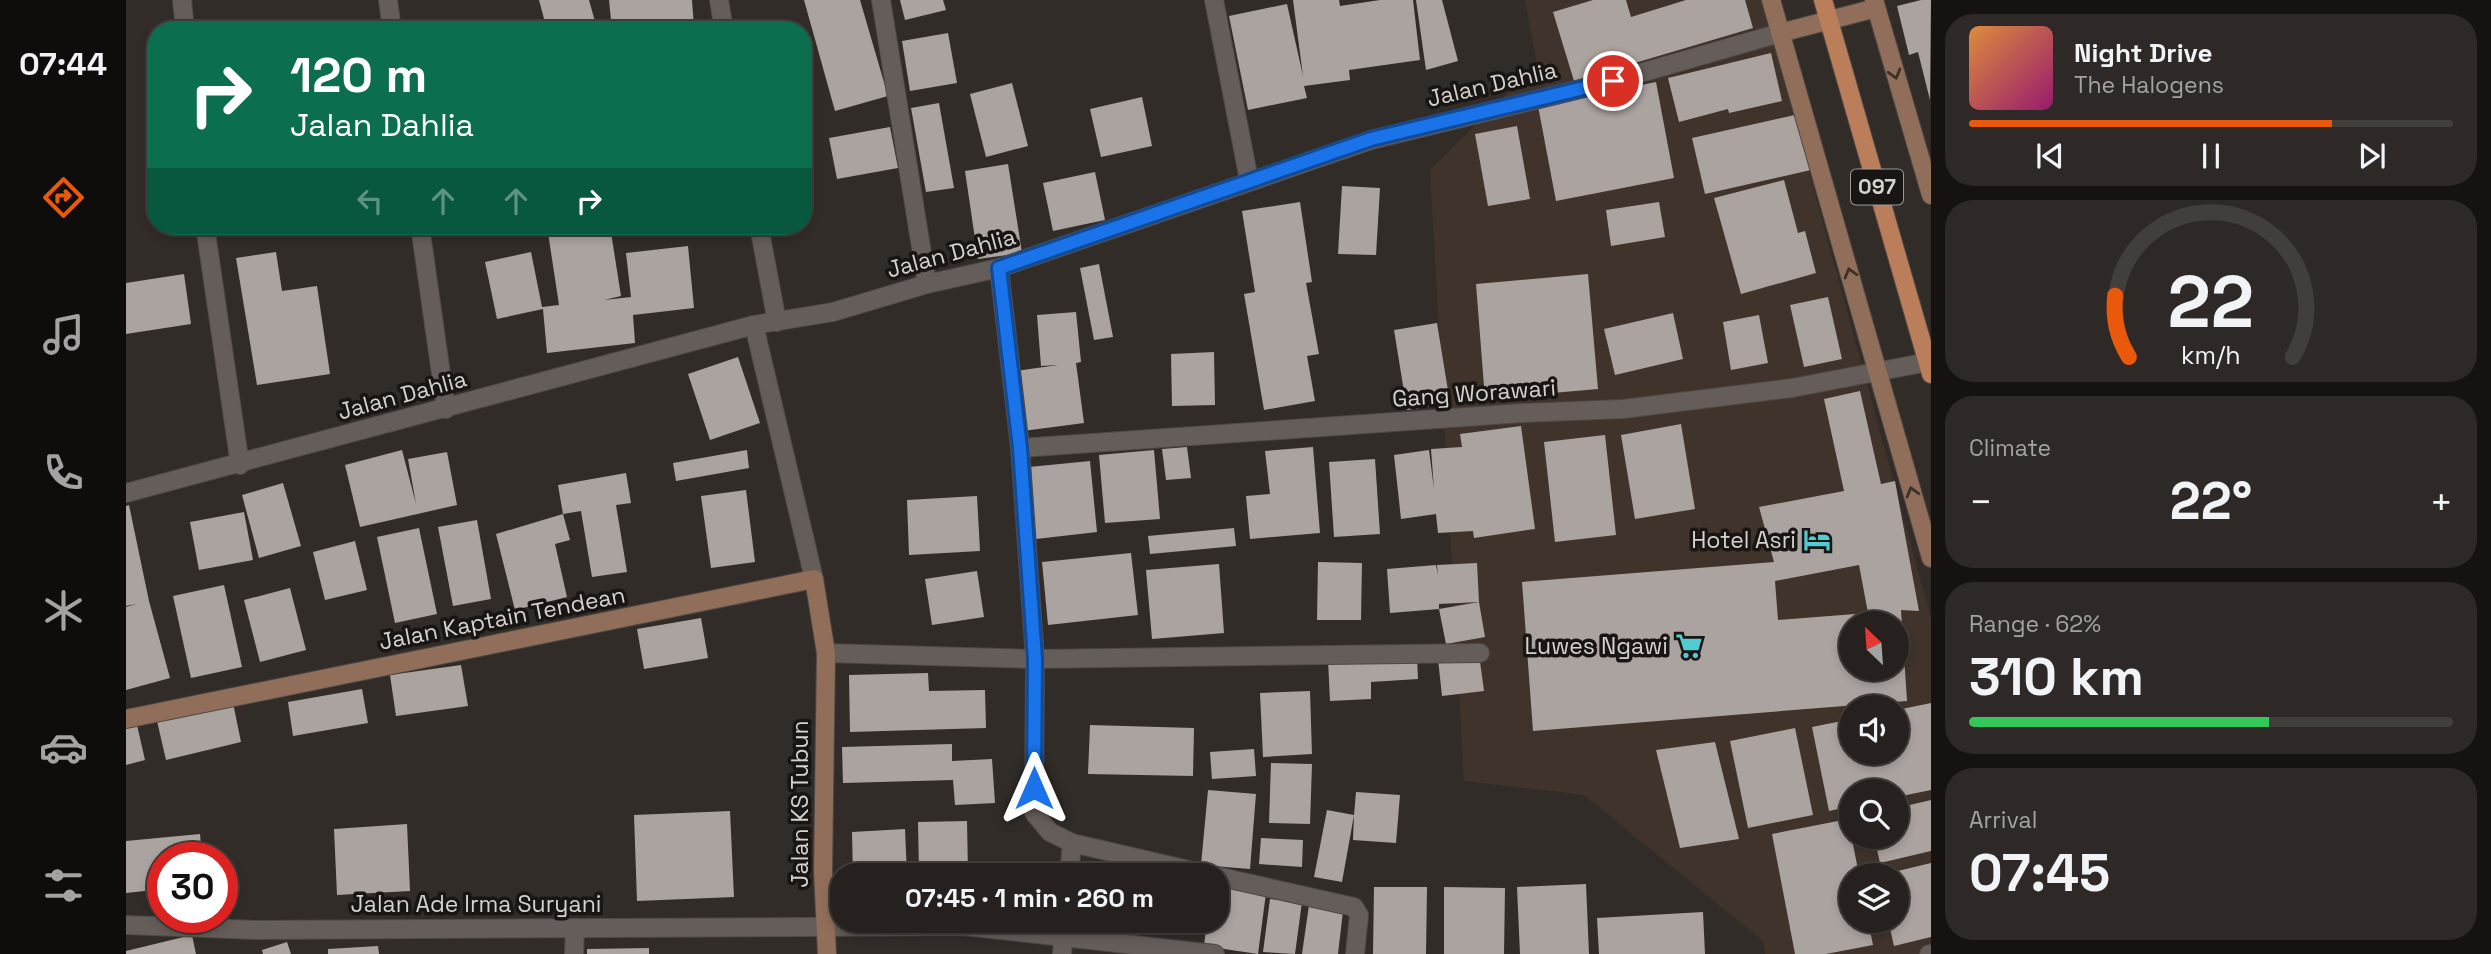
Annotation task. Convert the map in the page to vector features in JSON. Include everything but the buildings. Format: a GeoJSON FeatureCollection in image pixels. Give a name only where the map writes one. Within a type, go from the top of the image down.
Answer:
{"type":"FeatureCollection","features":[{"type":"Feature","properties":{"kind":"main road","name":"097"},"geometry":{"type":"LineString","coordinates":[[1823,0],[1930,366]]}},
{"type":"Feature","properties":{"kind":"street"},"geometry":{"type":"LineString","coordinates":[[182,0],[184,21]]}},
{"type":"Feature","properties":{"kind":"street"},"geometry":{"type":"LineString","coordinates":[[388,0],[391,21]]}},
{"type":"Feature","properties":{"kind":"street"},"geometry":{"type":"LineString","coordinates":[[719,0],[722,21]]}},
{"type":"Feature","properties":{"kind":"street"},"geometry":{"type":"LineString","coordinates":[[881,0],[928,284]]}},
{"type":"Feature","properties":{"kind":"street"},"geometry":{"type":"LineString","coordinates":[[1214,0],[1249,180]]}},
{"type":"Feature","properties":{"kind":"street"},"geometry":{"type":"LineString","coordinates":[[1771,0],[1931,558]]}},
{"type":"Feature","properties":{"kind":"street"},"geometry":{"type":"LineString","coordinates":[[1780,33],[1828,21],[1875,4],[1931,195]]}},
{"type":"Feature","properties":{"kind":"street","name":"Jalan Dahlia"},"geometry":{"type":"LineString","coordinates":[[126,493],[240,465],[754,325],[833,312],[928,284],[999,268],[1371,139],[1613,81],[1780,33]]}},
{"type":"Feature","properties":{"kind":"street"},"geometry":{"type":"LineString","coordinates":[[206,235],[240,465]]}},
{"type":"Feature","properties":{"kind":"street"},"geometry":{"type":"LineString","coordinates":[[421,235],[446,408]]}},
{"type":"Feature","properties":{"kind":"street"},"geometry":{"type":"LineString","coordinates":[[761,235],[777,322]]}},
{"type":"Feature","properties":{"kind":"street"},"geometry":{"type":"LineString","coordinates":[[999,268],[1020,448],[1035,659],[1034,813],[1050,832],[1072,843],[1158,863]]}},
{"type":"Feature","properties":{"kind":"street"},"geometry":{"type":"LineString","coordinates":[[754,325],[814,579],[826,653],[1035,659],[1480,653]]}},
{"type":"Feature","properties":{"kind":"street","name":"Gang Worawari"},"geometry":{"type":"LineString","coordinates":[[1020,448],[1623,409],[1792,388],[1930,366]]}},
{"type":"Feature","properties":{"kind":"street","name":"Jalan Kaptain Tendean"},"geometry":{"type":"LineString","coordinates":[[126,719],[814,579]]}},
{"type":"Feature","properties":{"kind":"street","name":"Jalan KS Tubun"},"geometry":{"type":"LineString","coordinates":[[826,653],[822,871],[827,954]]}},
{"type":"Feature","properties":{"kind":"street"},"geometry":{"type":"LineString","coordinates":[[1070,863],[1072,843]]}},
{"type":"Feature","properties":{"kind":"street"},"geometry":{"type":"LineString","coordinates":[[1229,879],[1354,907],[1359,915],[1355,954]]}},
{"type":"Feature","properties":{"kind":"street","name":"Jalan Ade Irma Suryani"},"geometry":{"type":"LineString","coordinates":[[126,925],[257,930],[964,926],[1214,954]]}},
{"type":"Feature","properties":{"kind":"street"},"geometry":{"type":"LineString","coordinates":[[575,928],[575,954]]}},
{"type":"Feature","properties":{"kind":"shaded area"},"geometry":{"type":"Polygon","coordinates":[[[1525,0],[1762,0],[1931,618],[1931,954],[1765,954],[1763,941],[1584,795],[1464,781],[1430,170],[1537,64],[1525,0]]]}},
{"type":"Feature","properties":{"kind":"place","name":"Hotel Asri"},"geometry":{"type":"Point","coordinates":[1817,540]}},
{"type":"Feature","properties":{"kind":"place","name":"Luwes Ngawi"},"geometry":{"type":"Point","coordinates":[1689,646]}},
{"type":"Feature","properties":{"kind":"route"},"geometry":{"type":"LineString","coordinates":[[1034,788],[1035,659],[1020,448],[999,268],[1371,139],[1613,81]]}}]}
